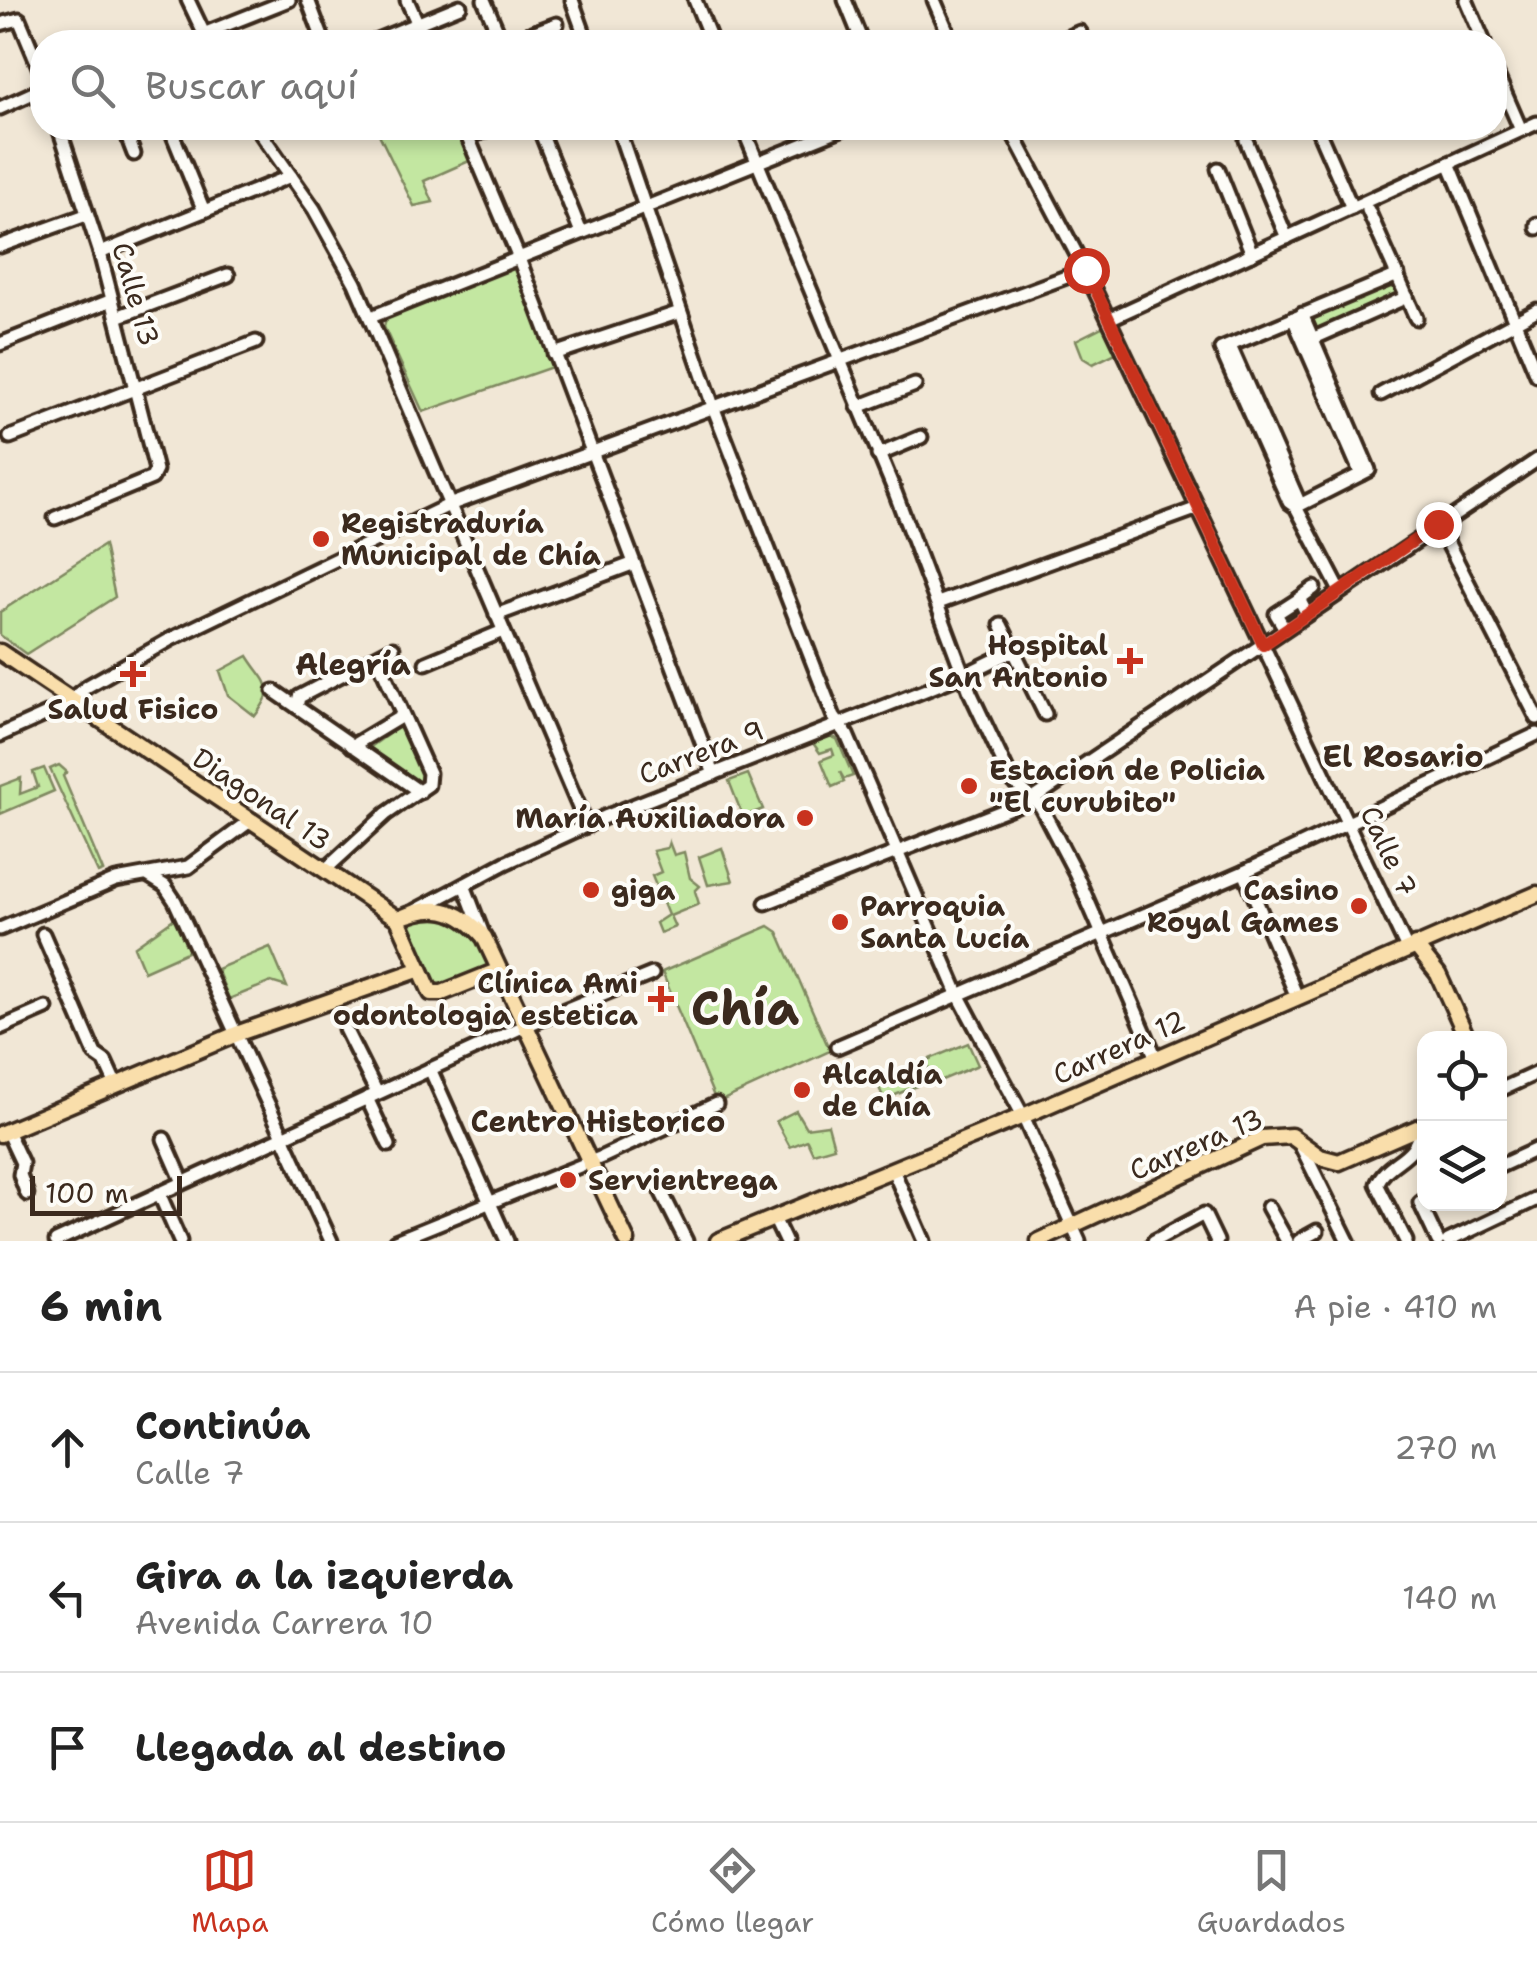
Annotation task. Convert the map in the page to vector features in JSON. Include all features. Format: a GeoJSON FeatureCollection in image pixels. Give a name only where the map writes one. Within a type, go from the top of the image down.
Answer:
{"type":"FeatureCollection","features":[{"type":"Feature","properties":{"kind":"main road","name":"Diagonal 13"},"geometry":{"type":"LineString","coordinates":[[0,652],[398,919]]}},
{"type":"Feature","properties":{"kind":"main road","name":"Carrera 12"},"geometry":{"type":"LineString","coordinates":[[718,1241],[1023,1116],[1411,947],[1535,899]]}},
{"type":"Feature","properties":{"kind":"main road"},"geometry":{"type":"LineString","coordinates":[[497,970],[442,993],[431,993],[398,919],[414,912],[452,912],[484,936],[627,1241]]}},
{"type":"Feature","properties":{"kind":"main road","name":"Calle 7"},"geometry":{"type":"LineString","coordinates":[[1411,947],[1438,974],[1464,1031]]}},
{"type":"Feature","properties":{"kind":"main road"},"geometry":{"type":"LineString","coordinates":[[4,1132],[239,1033],[418,970]]}},
{"type":"Feature","properties":{"kind":"main road","name":"Carrera 13"},"geometry":{"type":"LineString","coordinates":[[1039,1241],[1262,1138],[1277,1134],[1297,1138],[1320,1157],[1338,1162],[1417,1128]]}},
{"type":"Feature","properties":{"kind":"street"},"geometry":{"type":"LineString","coordinates":[[188,0],[202,30]]}},
{"type":"Feature","properties":{"kind":"street"},"geometry":{"type":"LineString","coordinates":[[223,30],[289,0]]}},
{"type":"Feature","properties":{"kind":"street"},"geometry":{"type":"LineString","coordinates":[[308,0],[319,30]]}},
{"type":"Feature","properties":{"kind":"street"},"geometry":{"type":"LineString","coordinates":[[407,0],[420,30]]}},
{"type":"Feature","properties":{"kind":"street"},"geometry":{"type":"LineString","coordinates":[[484,0],[499,30]]}},
{"type":"Feature","properties":{"kind":"street"},"geometry":{"type":"LineString","coordinates":[[572,0],[583,30]]}},
{"type":"Feature","properties":{"kind":"street"},"geometry":{"type":"LineString","coordinates":[[695,0],[707,30]]}},
{"type":"Feature","properties":{"kind":"street"},"geometry":{"type":"LineString","coordinates":[[845,0],[857,30]]}},
{"type":"Feature","properties":{"kind":"street"},"geometry":{"type":"LineString","coordinates":[[934,0],[947,30]]}},
{"type":"Feature","properties":{"kind":"street"},"geometry":{"type":"LineString","coordinates":[[1466,0],[1479,30]]}},
{"type":"Feature","properties":{"kind":"street"},"geometry":{"type":"LineString","coordinates":[[402,30],[460,6]]}},
{"type":"Feature","properties":{"kind":"street"},"geometry":{"type":"LineString","coordinates":[[3,23],[19,19],[30,39]]}},
{"type":"Feature","properties":{"kind":"street"},"geometry":{"type":"LineString","coordinates":[[540,30],[557,24]]}},
{"type":"Feature","properties":{"kind":"street"},"geometry":{"type":"LineString","coordinates":[[0,108],[30,94]]}},
{"type":"Feature","properties":{"kind":"street"},"geometry":{"type":"LineString","coordinates":[[1507,98],[1521,130]]}},
{"type":"Feature","properties":{"kind":"street"},"geometry":{"type":"LineString","coordinates":[[1507,136],[1537,123]]}},
{"type":"Feature","properties":{"kind":"street","name":"Calle 13"},"geometry":{"type":"LineString","coordinates":[[55,518],[156,475],[100,254],[63,140]]}},
{"type":"Feature","properties":{"kind":"street"},"geometry":{"type":"LineString","coordinates":[[129,140],[134,154]]}},
{"type":"Feature","properties":{"kind":"street"},"geometry":{"type":"LineString","coordinates":[[175,140],[204,211]]}},
{"type":"Feature","properties":{"kind":"street"},"geometry":{"type":"LineString","coordinates":[[266,140],[332,236],[371,317],[587,826]]}},
{"type":"Feature","properties":{"kind":"street"},"geometry":{"type":"LineString","coordinates":[[469,140],[518,256],[543,333],[714,774]]}},
{"type":"Feature","properties":{"kind":"street"},"geometry":{"type":"LineString","coordinates":[[544,140],[580,230]]}},
{"type":"Feature","properties":{"kind":"street"},"geometry":{"type":"LineString","coordinates":[[622,140],[714,410],[839,725],[900,854],[959,996],[1023,1116],[1079,1241]]}},
{"type":"Feature","properties":{"kind":"street"},"geometry":{"type":"LineString","coordinates":[[748,140],[1011,779],[1033,800],[1102,931],[1156,1058]]}},
{"type":"Feature","properties":{"kind":"street"},"geometry":{"type":"LineString","coordinates":[[371,317],[580,230],[813,140]]}},
{"type":"Feature","properties":{"kind":"street","name":"Calle 7"},"geometry":{"type":"LineString","coordinates":[[1016,140],[1086,270],[1348,824],[1411,947]]}},
{"type":"Feature","properties":{"kind":"street"},"geometry":{"type":"LineString","coordinates":[[1246,140],[1286,238]]}},
{"type":"Feature","properties":{"kind":"street"},"geometry":{"type":"LineString","coordinates":[[1322,140],[1352,208]]}},
{"type":"Feature","properties":{"kind":"street"},"geometry":{"type":"LineString","coordinates":[[1108,319],[1499,140]]}},
{"type":"Feature","properties":{"kind":"street"},"geometry":{"type":"LineString","coordinates":[[1449,163],[1537,374]]}},
{"type":"Feature","properties":{"kind":"street"},"geometry":{"type":"LineString","coordinates":[[1218,169],[1252,254]]}},
{"type":"Feature","properties":{"kind":"street"},"geometry":{"type":"LineString","coordinates":[[100,254],[291,176]]}},
{"type":"Feature","properties":{"kind":"street"},"geometry":{"type":"LineString","coordinates":[[1368,210],[1416,318]]}},
{"type":"Feature","properties":{"kind":"street"},"geometry":{"type":"LineString","coordinates":[[0,246],[86,215]]}},
{"type":"Feature","properties":{"kind":"street"},"geometry":{"type":"LineString","coordinates":[[0,732],[70,700],[187,631],[449,505],[840,364],[1086,270]]}},
{"type":"Feature","properties":{"kind":"street"},"geometry":{"type":"LineString","coordinates":[[117,317],[228,274]]}},
{"type":"Feature","properties":{"kind":"street"},"geometry":{"type":"LineString","coordinates":[[1340,591],[1296,507],[1289,502],[1225,347],[1398,275]]}},
{"type":"Feature","properties":{"kind":"street"},"geometry":{"type":"LineString","coordinates":[[1312,339],[1407,297]]}},
{"type":"Feature","properties":{"kind":"street"},"geometry":{"type":"LineString","coordinates":[[0,344],[112,300]]}},
{"type":"Feature","properties":{"kind":"street"},"geometry":{"type":"LineString","coordinates":[[1381,394],[1537,310]]}},
{"type":"Feature","properties":{"kind":"street"},"geometry":{"type":"LineString","coordinates":[[554,354],[680,312]]}},
{"type":"Feature","properties":{"kind":"street"},"geometry":{"type":"LineString","coordinates":[[1298,316],[1312,339],[1365,472]]}},
{"type":"Feature","properties":{"kind":"street"},"geometry":{"type":"LineString","coordinates":[[1298,316],[1365,472]]}},
{"type":"Feature","properties":{"kind":"street"},"geometry":{"type":"LineString","coordinates":[[10,437],[256,342]]}},
{"type":"Feature","properties":{"kind":"street"},"geometry":{"type":"LineString","coordinates":[[858,407],[915,385]]}},
{"type":"Feature","properties":{"kind":"street"},"geometry":{"type":"LineString","coordinates":[[878,455],[921,437]]}},
{"type":"Feature","properties":{"kind":"street"},"geometry":{"type":"LineString","coordinates":[[766,902],[1033,800],[1537,460]]}},
{"type":"Feature","properties":{"kind":"street"},"geometry":{"type":"LineString","coordinates":[[1296,507],[1365,472]]}},
{"type":"Feature","properties":{"kind":"street"},"geometry":{"type":"LineString","coordinates":[[938,602],[1198,508]]}},
{"type":"Feature","properties":{"kind":"street"},"geometry":{"type":"LineString","coordinates":[[1438,524],[1537,718]]}},
{"type":"Feature","properties":{"kind":"street"},"geometry":{"type":"LineString","coordinates":[[496,615],[632,564]]}},
{"type":"Feature","properties":{"kind":"street"},"geometry":{"type":"LineString","coordinates":[[1285,629],[1276,614],[1314,588]]}},
{"type":"Feature","properties":{"kind":"street"},"geometry":{"type":"LineString","coordinates":[[1299,599],[1306,614]]}},
{"type":"Feature","properties":{"kind":"street"},"geometry":{"type":"LineString","coordinates":[[1000,625],[1045,714]]}},
{"type":"Feature","properties":{"kind":"street"},"geometry":{"type":"LineString","coordinates":[[426,663],[503,631]]}},
{"type":"Feature","properties":{"kind":"street"},"geometry":{"type":"LineString","coordinates":[[297,708],[299,697],[393,648]]}},
{"type":"Feature","properties":{"kind":"street","name":"Carrera 9"},"geometry":{"type":"LineString","coordinates":[[414,912],[587,826],[966,674],[1011,652]]}},
{"type":"Feature","properties":{"kind":"street"},"geometry":{"type":"LineString","coordinates":[[324,870],[430,780],[377,657]]}},
{"type":"Feature","properties":{"kind":"street"},"geometry":{"type":"LineString","coordinates":[[0,732],[56,704],[58,696],[52,688]]}},
{"type":"Feature","properties":{"kind":"street"},"geometry":{"type":"LineString","coordinates":[[274,691],[420,792]]}},
{"type":"Feature","properties":{"kind":"street"},"geometry":{"type":"LineString","coordinates":[[352,746],[402,716]]}},
{"type":"Feature","properties":{"kind":"street"},"geometry":{"type":"LineString","coordinates":[[836,1047],[1244,872],[1537,734]]}},
{"type":"Feature","properties":{"kind":"street"},"geometry":{"type":"LineString","coordinates":[[176,901],[178,882],[188,867],[250,821]]}},
{"type":"Feature","properties":{"kind":"street"},"geometry":{"type":"LineString","coordinates":[[0,929],[103,885],[188,867]]}},
{"type":"Feature","properties":{"kind":"street"},"geometry":{"type":"LineString","coordinates":[[1244,872],[1297,997]]}},
{"type":"Feature","properties":{"kind":"street"},"geometry":{"type":"LineString","coordinates":[[149,876],[165,886],[176,901],[331,1241]]}},
{"type":"Feature","properties":{"kind":"street"},"geometry":{"type":"LineString","coordinates":[[464,885],[484,936]]}},
{"type":"Feature","properties":{"kind":"street"},"geometry":{"type":"LineString","coordinates":[[44,934],[95,1054],[105,1061],[116,1085]]}},
{"type":"Feature","properties":{"kind":"street"},"geometry":{"type":"LineString","coordinates":[[56,1241],[524,1026],[652,974]]}},
{"type":"Feature","properties":{"kind":"street"},"geometry":{"type":"LineString","coordinates":[[0,1028],[46,1008]]}},
{"type":"Feature","properties":{"kind":"street"},"geometry":{"type":"LineString","coordinates":[[345,1028],[389,1145]]}},
{"type":"Feature","properties":{"kind":"street"},"geometry":{"type":"LineString","coordinates":[[430,1069],[507,1241]]}},
{"type":"Feature","properties":{"kind":"street"},"geometry":{"type":"LineString","coordinates":[[1507,1087],[1537,1073]]}},
{"type":"Feature","properties":{"kind":"street"},"geometry":{"type":"LineString","coordinates":[[396,1241],[589,1162],[716,1104]]}},
{"type":"Feature","properties":{"kind":"street"},"geometry":{"type":"LineString","coordinates":[[4,1132],[22,1163],[20,1175],[27,1194]]}},
{"type":"Feature","properties":{"kind":"street"},"geometry":{"type":"LineString","coordinates":[[1297,1138],[1348,1241]]}},
{"type":"Feature","properties":{"kind":"street"},"geometry":{"type":"LineString","coordinates":[[1406,1241],[1377,1184],[1381,1174],[1411,1153],[1417,1138]]}},
{"type":"Feature","properties":{"kind":"street"},"geometry":{"type":"LineString","coordinates":[[164,1139],[183,1182]]}},
{"type":"Feature","properties":{"kind":"street"},"geometry":{"type":"LineString","coordinates":[[1507,1163],[1537,1149]]}},
{"type":"Feature","properties":{"kind":"street"},"geometry":{"type":"LineString","coordinates":[[893,1170],[924,1241]]}},
{"type":"Feature","properties":{"kind":"street"},"geometry":{"type":"LineString","coordinates":[[662,1193],[686,1241]]}},
{"type":"Feature","properties":{"kind":"street"},"geometry":{"type":"LineString","coordinates":[[159,1194],[180,1241]]}},
{"type":"Feature","properties":{"kind":"street"},"geometry":{"type":"LineString","coordinates":[[1448,1241],[1537,1200]]}},
{"type":"Feature","properties":{"kind":"street"},"geometry":{"type":"LineString","coordinates":[[1268,1207],[1287,1241]]}},
{"type":"Feature","properties":{"kind":"street"},"geometry":{"type":"LineString","coordinates":[[1426,1211],[1438,1241]]}},
{"type":"Feature","properties":{"kind":"street"},"geometry":{"type":"LineString","coordinates":[[1154,1241],[1204,1214],[1218,1241]]}},
{"type":"Feature","properties":{"kind":"street"},"geometry":{"type":"LineString","coordinates":[[774,1218],[784,1241]]}},
{"type":"Feature","properties":{"kind":"street"},"geometry":{"type":"LineString","coordinates":[[1299,1241],[1317,1231]]}},
{"type":"Feature","properties":{"kind":"green space"},"geometry":{"type":"Polygon","coordinates":[[[382,140],[469,140],[476,158],[424,181],[433,202],[414,206],[382,140]]]}},
{"type":"Feature","properties":{"kind":"green space"},"geometry":{"type":"Polygon","coordinates":[[[517,266],[552,367],[423,412],[384,327],[387,316],[517,266]]]}},
{"type":"Feature","properties":{"kind":"green space"},"geometry":{"type":"Polygon","coordinates":[[[1396,283],[1401,295],[1318,332],[1312,317],[1396,283]]]}},
{"type":"Feature","properties":{"kind":"green space"},"geometry":{"type":"Polygon","coordinates":[[[1104,326],[1116,353],[1093,364],[1083,358],[1076,340],[1104,326]]]}},
{"type":"Feature","properties":{"kind":"green space"},"geometry":{"type":"Polygon","coordinates":[[[104,545],[115,597],[26,654],[0,635],[0,612],[104,545]]]}},
{"type":"Feature","properties":{"kind":"green space"},"geometry":{"type":"Polygon","coordinates":[[[248,656],[268,691],[255,716],[228,695],[220,671],[248,656]]]}},
{"type":"Feature","properties":{"kind":"green space"},"geometry":{"type":"Polygon","coordinates":[[[401,725],[423,779],[414,784],[365,751],[401,725]]]}},
{"type":"Feature","properties":{"kind":"green space"},"geometry":{"type":"Polygon","coordinates":[[[830,736],[837,739],[853,776],[844,779],[840,772],[844,782],[832,787],[821,760],[834,755],[832,749],[820,753],[813,743],[830,736]]]}},
{"type":"Feature","properties":{"kind":"green space"},"geometry":{"type":"Polygon","coordinates":[[[59,765],[67,772],[63,776],[103,871],[98,873],[50,769],[59,765]]]}},
{"type":"Feature","properties":{"kind":"green space"},"geometry":{"type":"Polygon","coordinates":[[[44,768],[54,791],[0,814],[0,786],[21,778],[20,794],[38,787],[33,772],[44,768]]]}},
{"type":"Feature","properties":{"kind":"green space"},"geometry":{"type":"Polygon","coordinates":[[[748,774],[763,809],[743,817],[729,781],[748,774]]]}},
{"type":"Feature","properties":{"kind":"green space"},"geometry":{"type":"Polygon","coordinates":[[[669,842],[674,855],[684,852],[690,878],[700,886],[695,891],[699,904],[670,916],[675,927],[660,933],[656,923],[668,915],[652,876],[661,872],[653,851],[667,848],[669,842]]]}},
{"type":"Feature","properties":{"kind":"green space"},"geometry":{"type":"Polygon","coordinates":[[[722,848],[733,881],[708,885],[699,857],[722,848]]]}},
{"type":"Feature","properties":{"kind":"green space"},"geometry":{"type":"Polygon","coordinates":[[[446,913],[479,938],[491,970],[435,991],[402,920],[446,913]]]}},
{"type":"Feature","properties":{"kind":"green space"},"geometry":{"type":"Polygon","coordinates":[[[175,918],[189,951],[144,971],[134,947],[175,918]]]}},
{"type":"Feature","properties":{"kind":"green space"},"geometry":{"type":"Polygon","coordinates":[[[769,926],[778,932],[830,1051],[721,1101],[715,1099],[662,972],[769,926]]]}},
{"type":"Feature","properties":{"kind":"green space"},"geometry":{"type":"Polygon","coordinates":[[[270,947],[287,987],[271,982],[229,999],[217,969],[270,947]]]}},
{"type":"Feature","properties":{"kind":"green space"},"geometry":{"type":"Polygon","coordinates":[[[968,1043],[978,1065],[935,1083],[925,1061],[968,1043]]]}},
{"type":"Feature","properties":{"kind":"green space"},"geometry":{"type":"Polygon","coordinates":[[[908,1069],[916,1086],[884,1100],[877,1082],[908,1069]]]}},
{"type":"Feature","properties":{"kind":"green space"},"geometry":{"type":"Polygon","coordinates":[[[796,1111],[806,1128],[828,1125],[834,1147],[813,1153],[807,1140],[790,1147],[776,1121],[796,1111]]]}},
{"type":"Feature","properties":{"kind":"place","name":"Registraduría Municipal de Chía"},"geometry":{"type":"Point","coordinates":[321,539]}},
{"type":"Feature","properties":{"kind":"place","name":"Hospital San Antonio"},"geometry":{"type":"Point","coordinates":[1130,661]}},
{"type":"Feature","properties":{"kind":"place","name":"Salud Fisico"},"geometry":{"type":"Point","coordinates":[133,674]}},
{"type":"Feature","properties":{"kind":"place","name":"Estacion de Policia \"El curubito\""},"geometry":{"type":"Point","coordinates":[969,786]}},
{"type":"Feature","properties":{"kind":"place","name":"María Auxiliadora"},"geometry":{"type":"Point","coordinates":[805,818]}},
{"type":"Feature","properties":{"kind":"place","name":"giga"},"geometry":{"type":"Point","coordinates":[591,890]}},
{"type":"Feature","properties":{"kind":"place","name":"Casino Royal Games"},"geometry":{"type":"Point","coordinates":[1359,906]}},
{"type":"Feature","properties":{"kind":"place","name":"Parroquia Santa Lucía"},"geometry":{"type":"Point","coordinates":[840,922]}},
{"type":"Feature","properties":{"kind":"place","name":"Clínica Ami odontologia estetica"},"geometry":{"type":"Point","coordinates":[661,999]}},
{"type":"Feature","properties":{"kind":"place","name":"Alcaldía de Chía"},"geometry":{"type":"Point","coordinates":[802,1090]}},
{"type":"Feature","properties":{"kind":"place","name":"Servientrega"},"geometry":{"type":"Point","coordinates":[568,1180]}},
{"type":"Feature","properties":{"kind":"district","name":"Alegría"},"geometry":{"type":"Point","coordinates":[353,664]}},
{"type":"Feature","properties":{"kind":"district","name":"El Rosario"},"geometry":{"type":"Point","coordinates":[1403,756]}},
{"type":"Feature","properties":{"kind":"district","name":"Chía"},"geometry":{"type":"Point","coordinates":[745,1008]}},
{"type":"Feature","properties":{"kind":"district","name":"Centro Historico"},"geometry":{"type":"Point","coordinates":[598,1121]}},
{"type":"Feature","properties":{"kind":"route"},"geometry":{"type":"LineString","coordinates":[[1086,270],[1263,645],[1438,524]]}}]}
